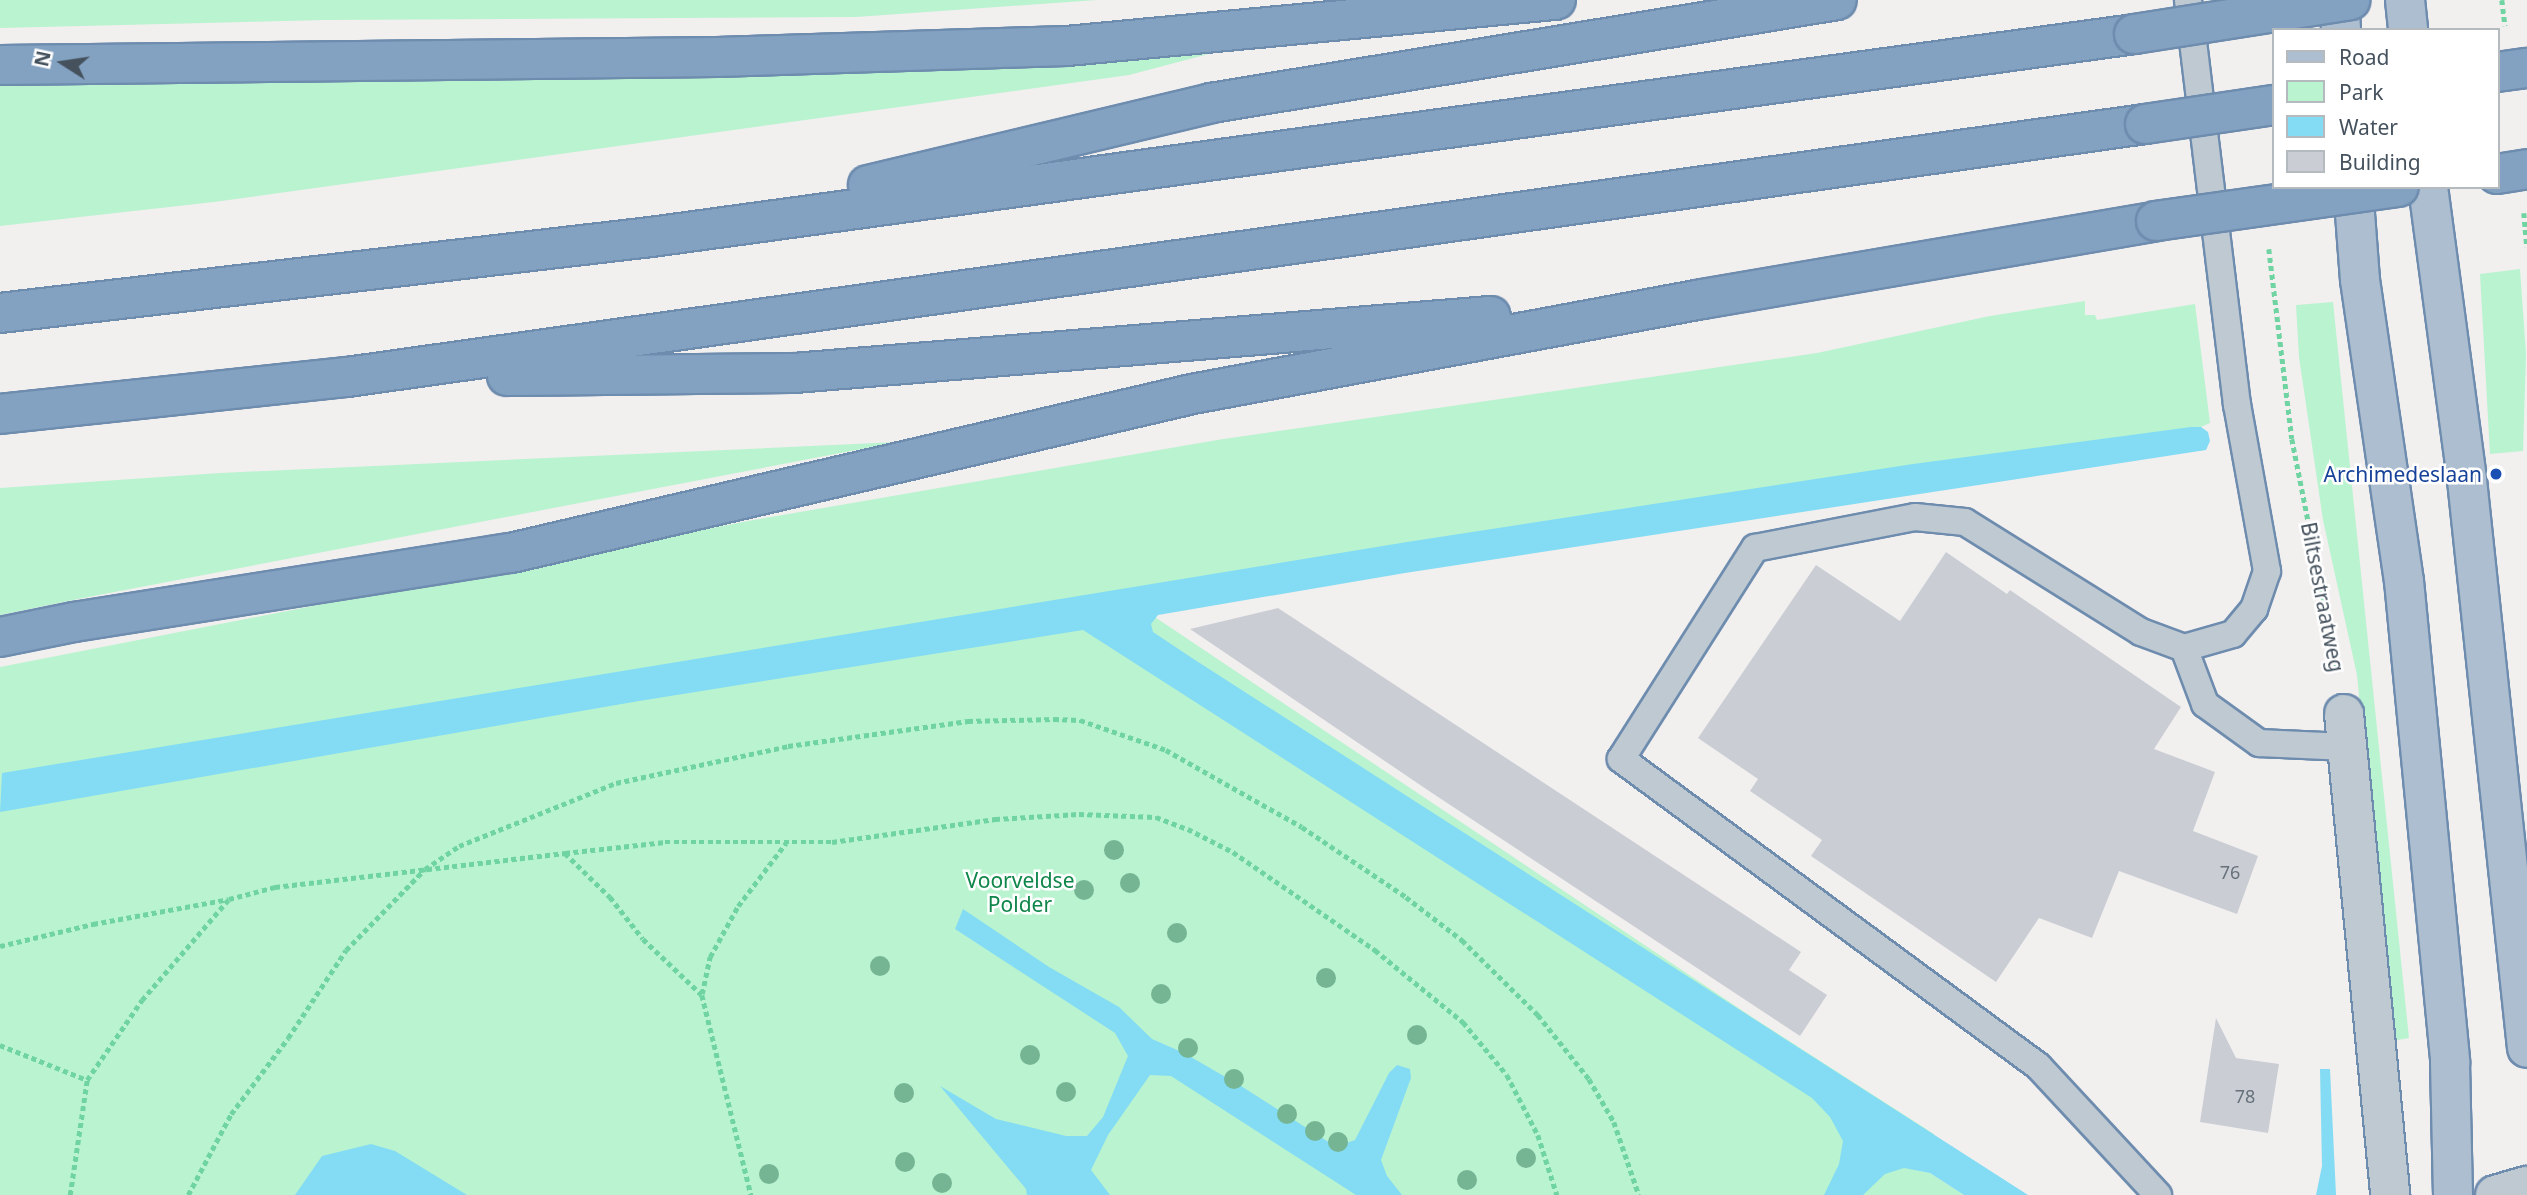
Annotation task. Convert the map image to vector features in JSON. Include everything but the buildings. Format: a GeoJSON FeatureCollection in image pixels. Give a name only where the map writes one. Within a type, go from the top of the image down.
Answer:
{"type":"FeatureCollection","features":[{"type":"Feature","properties":{"kind":"highway"},"geometry":{"type":"LineString","coordinates":[[0,65],[717,57],[1067,46],[1556,0]]}},
{"type":"Feature","properties":{"kind":"highway"},"geometry":{"type":"LineString","coordinates":[[651,237],[1211,103],[1837,0]]}},
{"type":"Feature","properties":{"kind":"highway"},"geometry":{"type":"LineString","coordinates":[[0,313],[651,237],[2134,34],[2350,0]]}},
{"type":"Feature","properties":{"kind":"highway"},"geometry":{"type":"LineString","coordinates":[[2499,72],[2527,68]]}},
{"type":"Feature","properties":{"kind":"highway"},"geometry":{"type":"LineString","coordinates":[[0,414],[347,377],[2272,105]]}},
{"type":"Feature","properties":{"kind":"highway"},"geometry":{"type":"LineString","coordinates":[[2499,175],[2525,187]]}},
{"type":"Feature","properties":{"kind":"highway"},"geometry":{"type":"LineString","coordinates":[[0,637],[88,619],[511,553],[1192,394],[1702,299],[2156,221],[2385,189]]}},
{"type":"Feature","properties":{"kind":"highway"},"geometry":{"type":"LineString","coordinates":[[347,377],[794,373],[1702,299]]}},
{"type":"Feature","properties":{"kind":"main road"},"geometry":{"type":"LineString","coordinates":[[2339,0],[2341,28]]}},
{"type":"Feature","properties":{"kind":"main road"},"geometry":{"type":"LineString","coordinates":[[2405,0],[2408,28]]}},
{"type":"Feature","properties":{"kind":"main road"},"geometry":{"type":"LineString","coordinates":[[2353,189],[2360,280],[2406,595],[2450,1063],[2453,1195]]}},
{"type":"Feature","properties":{"kind":"main road"},"geometry":{"type":"LineString","coordinates":[[2428,189],[2484,632],[2527,1048]]}},
{"type":"Feature","properties":{"kind":"street"},"geometry":{"type":"LineString","coordinates":[[2345,731],[2390,1195]]}},
{"type":"Feature","properties":{"kind":"street"},"geometry":{"type":"LineString","coordinates":[[2495,1195],[2527,1186]]}},
{"type":"Feature","properties":{"kind":"lane"},"geometry":{"type":"LineString","coordinates":[[2158,1195],[2038,1066],[1620,759],[1755,548],[1914,517],[1965,522],[2140,632],[2184,648],[2232,634],[2254,609],[2267,571],[2237,405],[2188,0]]}},
{"type":"Feature","properties":{"kind":"lane"},"geometry":{"type":"LineString","coordinates":[[2184,648],[2205,704],[2259,743],[2345,731]]}},
{"type":"Feature","properties":{"kind":"path"},"geometry":{"type":"LineString","coordinates":[[2502,0],[2505,27]]}},
{"type":"Feature","properties":{"kind":"path"},"geometry":{"type":"LineString","coordinates":[[2525,187],[2527,247]]}},
{"type":"Feature","properties":{"kind":"path","name":"Biltsestraatweg"},"geometry":{"type":"LineString","coordinates":[[2268,236],[2292,439],[2338,671],[2345,731]]}},
{"type":"Feature","properties":{"kind":"path"},"geometry":{"type":"LineString","coordinates":[[188,1195],[231,1114],[288,1038],[346,950],[425,869],[459,846],[629,780],[788,746],[944,725],[1080,720],[1166,750],[1252,797],[1395,890],[1462,940],[1538,1016],[1589,1079],[1614,1122],[1639,1195]]}},
{"type":"Feature","properties":{"kind":"path"},"geometry":{"type":"LineString","coordinates":[[0,946],[275,887],[565,853],[665,842],[832,842],[995,819],[1079,814],[1156,817],[1188,829],[1233,852],[1375,950],[1463,1022],[1507,1075],[1538,1135],[1557,1195]]}},
{"type":"Feature","properties":{"kind":"path"},"geometry":{"type":"LineString","coordinates":[[751,1195],[702,995],[710,957],[738,906],[786,843]]}},
{"type":"Feature","properties":{"kind":"path"},"geometry":{"type":"LineString","coordinates":[[565,853],[610,897],[643,939],[702,995]]}},
{"type":"Feature","properties":{"kind":"path"},"geometry":{"type":"LineString","coordinates":[[70,1195],[87,1080],[142,999],[229,899]]}},
{"type":"Feature","properties":{"kind":"path"},"geometry":{"type":"LineString","coordinates":[[0,1045],[87,1080]]}},
{"type":"Feature","properties":{"kind":"green space"},"geometry":{"type":"Polygon","coordinates":[[[0,0],[1097,0],[856,17],[326,20],[0,28],[0,0]]]}},
{"type":"Feature","properties":{"kind":"green space"},"geometry":{"type":"Polygon","coordinates":[[[1220,51],[1129,75],[214,202],[0,226],[0,80],[1220,51]]]}},
{"type":"Feature","properties":{"kind":"green space"},"geometry":{"type":"Polygon","coordinates":[[[2520,269],[2526,354],[2523,451],[2490,454],[2480,274],[2520,269]]]}},
{"type":"Feature","properties":{"kind":"green space","name":"Voorveldse Polder"},"geometry":{"type":"Polygon","coordinates":[[[2085,301],[2085,315],[2095,315],[2097,320],[2195,304],[2210,423],[2201,427],[1116,591],[1752,1017],[1934,1134],[1911,1169],[1930,1173],[1964,1195],[0,1195],[0,667],[748,521],[1217,440],[1817,353],[1990,316],[2085,301]]]}},
{"type":"Feature","properties":{"kind":"green space"},"geometry":{"type":"Polygon","coordinates":[[[2333,302],[2409,1038],[2398,1040],[2392,1033],[2357,675],[2323,520],[2299,357],[2296,305],[2333,302]]]}},
{"type":"Feature","properties":{"kind":"green space"},"geometry":{"type":"Polygon","coordinates":[[[898,442],[0,615],[0,488],[220,473],[898,442]]]}},
{"type":"Feature","properties":{"kind":"water"},"geometry":{"type":"Polygon","coordinates":[[[2201,427],[2208,432],[2210,441],[2206,450],[1405,573],[1158,615],[1151,624],[1153,632],[1192,658],[2028,1195],[1964,1195],[1930,1173],[1904,1168],[1885,1174],[1863,1195],[1824,1195],[1839,1164],[1843,1141],[1830,1117],[1812,1098],[1083,630],[639,701],[0,812],[2,773],[1407,542],[1913,464],[2201,427]]]}},
{"type":"Feature","properties":{"kind":"water"},"geometry":{"type":"Polygon","coordinates":[[[963,909],[1049,967],[1119,1007],[1152,1039],[1184,1053],[1241,1086],[1330,1143],[1341,1145],[1355,1140],[1389,1073],[1397,1065],[1410,1069],[1411,1078],[1381,1160],[1387,1176],[1402,1195],[1356,1195],[1171,1076],[1150,1075],[1108,1135],[1091,1170],[1110,1195],[1027,1195],[1026,1189],[940,1086],[996,1119],[1066,1136],[1087,1136],[1103,1117],[1128,1056],[1115,1033],[955,929],[963,909]]]}},
{"type":"Feature","properties":{"kind":"water"},"geometry":{"type":"Polygon","coordinates":[[[2320,1069],[2330,1069],[2336,1195],[2316,1195],[2322,1166],[2320,1069]]]}},
{"type":"Feature","properties":{"kind":"water"},"geometry":{"type":"Polygon","coordinates":[[[371,1144],[395,1151],[467,1195],[295,1195],[322,1156],[371,1144]]]}},
{"type":"Feature","properties":{"kind":"place","name":"Archimedeslaan"},"geometry":{"type":"Point","coordinates":[2496,474]}}]}
